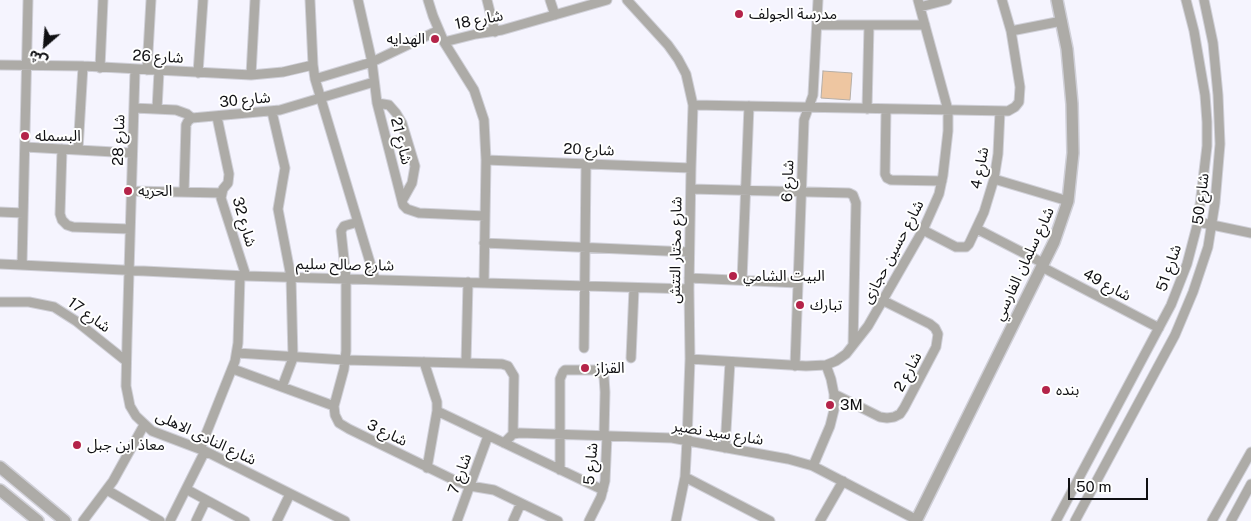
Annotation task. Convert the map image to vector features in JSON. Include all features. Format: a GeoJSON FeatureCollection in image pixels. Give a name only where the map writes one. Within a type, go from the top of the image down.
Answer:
{"type":"FeatureCollection","features":[{"type":"Feature","properties":{"kind":"street"},"geometry":{"type":"LineString","coordinates":[[22,265],[28,0]]}},
{"type":"Feature","properties":{"kind":"street"},"geometry":{"type":"LineString","coordinates":[[100,68],[104,0]]}},
{"type":"Feature","properties":{"kind":"street"},"geometry":{"type":"LineString","coordinates":[[147,70],[151,0]]}},
{"type":"Feature","properties":{"kind":"street"},"geometry":{"type":"LineString","coordinates":[[198,73],[203,0]]}},
{"type":"Feature","properties":{"kind":"street"},"geometry":{"type":"LineString","coordinates":[[252,75],[255,0]]}},
{"type":"Feature","properties":{"kind":"street"},"geometry":{"type":"LineString","coordinates":[[310,0],[315,79],[375,279]]}},
{"type":"Feature","properties":{"kind":"street","name":"شارع 21"},"geometry":{"type":"LineString","coordinates":[[358,0],[372,62],[377,103],[402,200]]}},
{"type":"Feature","properties":{"kind":"street"},"geometry":{"type":"LineString","coordinates":[[428,0],[444,42],[474,90],[480,105],[486,160],[484,282]]}},
{"type":"Feature","properties":{"kind":"street"},"geometry":{"type":"LineString","coordinates":[[487,0],[494,32]]}},
{"type":"Feature","properties":{"kind":"street"},"geometry":{"type":"LineString","coordinates":[[550,0],[555,15]]}},
{"type":"Feature","properties":{"kind":"street","name":"شارع 18"},"geometry":{"type":"LineString","coordinates":[[444,42],[494,32],[607,0]]}},
{"type":"Feature","properties":{"kind":"street","name":"شارع مختار التتش"},"geometry":{"type":"LineString","coordinates":[[627,0],[668,45],[678,59],[686,74],[693,105],[689,278],[690,359],[687,440],[685,477],[676,521]]}},
{"type":"Feature","properties":{"kind":"street","name":"شارع 6"},"geometry":{"type":"LineString","coordinates":[[795,366],[804,120],[810,108],[812,96],[818,25],[818,0]]}},
{"type":"Feature","properties":{"kind":"street"},"geometry":{"type":"LineString","coordinates":[[919,4],[947,0]]}},
{"type":"Feature","properties":{"kind":"street"},"geometry":{"type":"LineString","coordinates":[[693,105],[1008,110],[1015,107],[1019,102],[1020,95],[1011,31],[1002,0]]}},
{"type":"Feature","properties":{"kind":"street","name":"شارع 51"},"geometry":{"type":"LineString","coordinates":[[1056,521],[1159,328],[1179,285],[1198,222],[1207,146],[1206,113],[1205,95],[1194,31],[1186,0]]}},
{"type":"Feature","properties":{"kind":"street","name":"شارع 50"},"geometry":{"type":"LineString","coordinates":[[1075,521],[1175,335],[1201,270],[1212,225],[1218,180],[1219,111],[1213,43],[1204,0]]}},
{"type":"Feature","properties":{"kind":"street","name":"شارع سلمان الفارسي"},"geometry":{"type":"LineString","coordinates":[[916,520],[1043,265],[1062,222],[1068,201],[1072,176],[1074,128],[1070,77],[1060,1]]}},
{"type":"Feature","properties":{"kind":"street","name":"شارع حسين حجازى"},"geometry":{"type":"LineString","coordinates":[[690,359],[816,367],[826,365],[846,354],[884,301],[932,213],[942,181],[948,131],[948,110],[919,4]]}},
{"type":"Feature","properties":{"kind":"street"},"geometry":{"type":"LineString","coordinates":[[1011,31],[1062,21]]}},
{"type":"Feature","properties":{"kind":"street"},"geometry":{"type":"LineString","coordinates":[[818,25],[925,25]]}},
{"type":"Feature","properties":{"kind":"street"},"geometry":{"type":"LineString","coordinates":[[866,109],[869,25]]}},
{"type":"Feature","properties":{"kind":"street"},"geometry":{"type":"LineString","coordinates":[[315,79],[372,62],[439,30]]}},
{"type":"Feature","properties":{"kind":"street","name":"شارع 26"},"geometry":{"type":"LineString","coordinates":[[0,65],[83,66],[252,75],[282,72],[313,65]]}},
{"type":"Feature","properties":{"kind":"street"},"geometry":{"type":"LineString","coordinates":[[78,150],[83,66]]}},
{"type":"Feature","properties":{"kind":"street","name":"شارع 28"},"geometry":{"type":"LineString","coordinates":[[128,270],[136,70]]}},
{"type":"Feature","properties":{"kind":"street"},"geometry":{"type":"LineString","coordinates":[[157,109],[158,71]]}},
{"type":"Feature","properties":{"kind":"street","name":"شارع 30"},"geometry":{"type":"LineString","coordinates":[[192,118],[272,112],[374,82]]}},
{"type":"Feature","properties":{"kind":"street"},"geometry":{"type":"LineString","coordinates":[[377,103],[389,105],[396,112],[402,123],[415,166],[412,183],[402,200],[407,209],[419,213],[485,216]]}},
{"type":"Feature","properties":{"kind":"street"},"geometry":{"type":"LineString","coordinates":[[742,280],[749,106]]}},
{"type":"Feature","properties":{"kind":"street"},"geometry":{"type":"LineString","coordinates":[[134,108],[182,111],[192,118],[186,125],[184,192]]}},
{"type":"Feature","properties":{"kind":"street"},"geometry":{"type":"LineString","coordinates":[[886,109],[885,174],[887,178],[891,180],[942,181]]}},
{"type":"Feature","properties":{"kind":"street","name":"شارع 4"},"geometry":{"type":"LineString","coordinates":[[923,230],[956,247],[961,248],[969,244],[984,212],[994,179],[998,154],[1000,111]]}},
{"type":"Feature","properties":{"kind":"street"},"geometry":{"type":"LineString","coordinates":[[272,112],[285,168],[278,209],[291,277],[293,358],[282,387]]}},
{"type":"Feature","properties":{"kind":"street","name":"شارع 32"},"geometry":{"type":"LineString","coordinates":[[217,117],[229,174],[228,183],[221,198],[243,276]]}},
{"type":"Feature","properties":{"kind":"street"},"geometry":{"type":"LineString","coordinates":[[25,147],[132,153]]}},
{"type":"Feature","properties":{"kind":"street"},"geometry":{"type":"LineString","coordinates":[[62,149],[60,214],[62,220],[67,225],[73,227],[130,229]]}},
{"type":"Feature","properties":{"kind":"street","name":"شارع 20"},"geometry":{"type":"LineString","coordinates":[[486,160],[691,168]]}},
{"type":"Feature","properties":{"kind":"street"},"geometry":{"type":"LineString","coordinates":[[584,348],[586,164]]}},
{"type":"Feature","properties":{"kind":"street"},"geometry":{"type":"LineString","coordinates":[[994,179],[1068,201]]}},
{"type":"Feature","properties":{"kind":"street"},"geometry":{"type":"LineString","coordinates":[[691,189],[849,193],[855,199],[853,345]]}},
{"type":"Feature","properties":{"kind":"street"},"geometry":{"type":"LineString","coordinates":[[132,191],[222,193]]}},
{"type":"Feature","properties":{"kind":"street"},"geometry":{"type":"LineString","coordinates":[[0,212],[23,213]]}},
{"type":"Feature","properties":{"kind":"street"},"geometry":{"type":"LineString","coordinates":[[233,369],[334,406],[345,360],[346,278],[341,231],[344,226],[358,222]]}},
{"type":"Feature","properties":{"kind":"street"},"geometry":{"type":"LineString","coordinates":[[1198,222],[1251,233]]}},
{"type":"Feature","properties":{"kind":"street"},"geometry":{"type":"LineString","coordinates":[[977,229],[1043,265]]}},
{"type":"Feature","properties":{"kind":"street"},"geometry":{"type":"LineString","coordinates":[[484,243],[690,252]]}},
{"type":"Feature","properties":{"kind":"street","name":"شارع صالح سليم"},"geometry":{"type":"LineString","coordinates":[[0,264],[243,276],[689,289]]}},
{"type":"Feature","properties":{"kind":"street","name":"شارع 49"},"geometry":{"type":"LineString","coordinates":[[1043,265],[1159,328]]}},
{"type":"Feature","properties":{"kind":"street","name":"شارع النادى الاهلى"},"geometry":{"type":"LineString","coordinates":[[128,270],[127,395],[130,406],[144,425],[152,431],[202,450],[345,521]]}},
{"type":"Feature","properties":{"kind":"street"},"geometry":{"type":"LineString","coordinates":[[170,521],[186,489],[233,369],[237,353],[243,276]]}},
{"type":"Feature","properties":{"kind":"street"},"geometry":{"type":"LineString","coordinates":[[689,278],[798,283]]}},
{"type":"Feature","properties":{"kind":"street"},"geometry":{"type":"LineString","coordinates":[[466,363],[468,282]]}},
{"type":"Feature","properties":{"kind":"street"},"geometry":{"type":"LineString","coordinates":[[631,358],[634,288]]}},
{"type":"Feature","properties":{"kind":"street","name":"شارع 2"},"geometry":{"type":"LineString","coordinates":[[834,394],[880,417],[894,417],[900,414],[904,408],[936,347],[938,334],[930,324],[884,301]]}},
{"type":"Feature","properties":{"kind":"street","name":"شارع 17"},"geometry":{"type":"LineString","coordinates":[[0,302],[29,302],[54,307],[76,321],[126,360]]}},
{"type":"Feature","properties":{"kind":"street"},"geometry":{"type":"LineString","coordinates":[[237,353],[293,358],[502,364],[512,371],[514,376],[514,434],[504,443]]}},
{"type":"Feature","properties":{"kind":"street"},"geometry":{"type":"LineString","coordinates":[[424,362],[437,402],[427,468]]}},
{"type":"Feature","properties":{"kind":"street"},"geometry":{"type":"LineString","coordinates":[[725,448],[730,362]]}},
{"type":"Feature","properties":{"kind":"street"},"geometry":{"type":"LineString","coordinates":[[813,466],[830,426],[834,410],[834,394],[826,365]]}},
{"type":"Feature","properties":{"kind":"street","name":"شارع 5"},"geometry":{"type":"LineString","coordinates":[[560,434],[561,375],[565,370],[600,371],[604,378],[606,473],[603,490],[589,521]]}},
{"type":"Feature","properties":{"kind":"street","name":"شارع 3"},"geometry":{"type":"LineString","coordinates":[[334,406],[335,415],[339,423],[427,468],[470,486],[494,490],[558,521]]}},
{"type":"Feature","properties":{"kind":"street"},"geometry":{"type":"LineString","coordinates":[[437,411],[603,490]]}},
{"type":"Feature","properties":{"kind":"street"},"geometry":{"type":"LineString","coordinates":[[83,521],[107,490],[144,425]]}},
{"type":"Feature","properties":{"kind":"street","name":"شارع سيد نصير"},"geometry":{"type":"LineString","coordinates":[[514,434],[560,434],[687,440],[788,459],[813,466],[916,520]]}},
{"type":"Feature","properties":{"kind":"street"},"geometry":{"type":"LineString","coordinates":[[560,434],[560,470]]}},
{"type":"Feature","properties":{"kind":"street","name":"شارع 7"},"geometry":{"type":"LineString","coordinates":[[457,521],[488,436]]}},
{"type":"Feature","properties":{"kind":"street"},"geometry":{"type":"LineString","coordinates":[[1212,521],[1251,452]]}},
{"type":"Feature","properties":{"kind":"street"},"geometry":{"type":"LineString","coordinates":[[0,467],[65,521]]}},
{"type":"Feature","properties":{"kind":"street"},"geometry":{"type":"LineString","coordinates":[[685,477],[770,521]]}},
{"type":"Feature","properties":{"kind":"street"},"geometry":{"type":"LineString","coordinates":[[820,521],[842,481]]}},
{"type":"Feature","properties":{"kind":"street"},"geometry":{"type":"LineString","coordinates":[[1231,521],[1251,484]]}},
{"type":"Feature","properties":{"kind":"street"},"geometry":{"type":"LineString","coordinates":[[186,489],[245,521]]}},
{"type":"Feature","properties":{"kind":"street"},"geometry":{"type":"LineString","coordinates":[[0,490],[38,521]]}},
{"type":"Feature","properties":{"kind":"street"},"geometry":{"type":"LineString","coordinates":[[107,490],[160,521]]}},
{"type":"Feature","properties":{"kind":"street"},"geometry":{"type":"LineString","coordinates":[[277,521],[290,494]]}},
{"type":"Feature","properties":{"kind":"street"},"geometry":{"type":"LineString","coordinates":[[196,521],[206,500]]}},
{"type":"Feature","properties":{"kind":"street"},"geometry":{"type":"LineString","coordinates":[[513,521],[522,503]]}},
{"type":"Feature","properties":{"kind":"building"},"geometry":{"type":"Polygon","coordinates":[[[823,71],[852,73],[850,100],[821,98],[823,71]]]}},
{"type":"Feature","properties":{"kind":"place","name":"مدرسة الجولف"},"geometry":{"type":"Point","coordinates":[739,14]}},
{"type":"Feature","properties":{"kind":"place","name":"الهدايه"},"geometry":{"type":"Point","coordinates":[435,39]}},
{"type":"Feature","properties":{"kind":"place","name":"البسمله"},"geometry":{"type":"Point","coordinates":[25,136]}},
{"type":"Feature","properties":{"kind":"place","name":"الحريه"},"geometry":{"type":"Point","coordinates":[128,191]}},
{"type":"Feature","properties":{"kind":"place","name":"البيت الشامي"},"geometry":{"type":"Point","coordinates":[733,276]}},
{"type":"Feature","properties":{"kind":"place","name":"تبارك"},"geometry":{"type":"Point","coordinates":[800,305]}},
{"type":"Feature","properties":{"kind":"place","name":"القزاز"},"geometry":{"type":"Point","coordinates":[585,368]}},
{"type":"Feature","properties":{"kind":"place","name":"بنده"},"geometry":{"type":"Point","coordinates":[1046,390]}},
{"type":"Feature","properties":{"kind":"place","name":"3M"},"geometry":{"type":"Point","coordinates":[830,405]}},
{"type":"Feature","properties":{"kind":"place","name":"معاذ ابن جبل"},"geometry":{"type":"Point","coordinates":[77,445]}}]}
